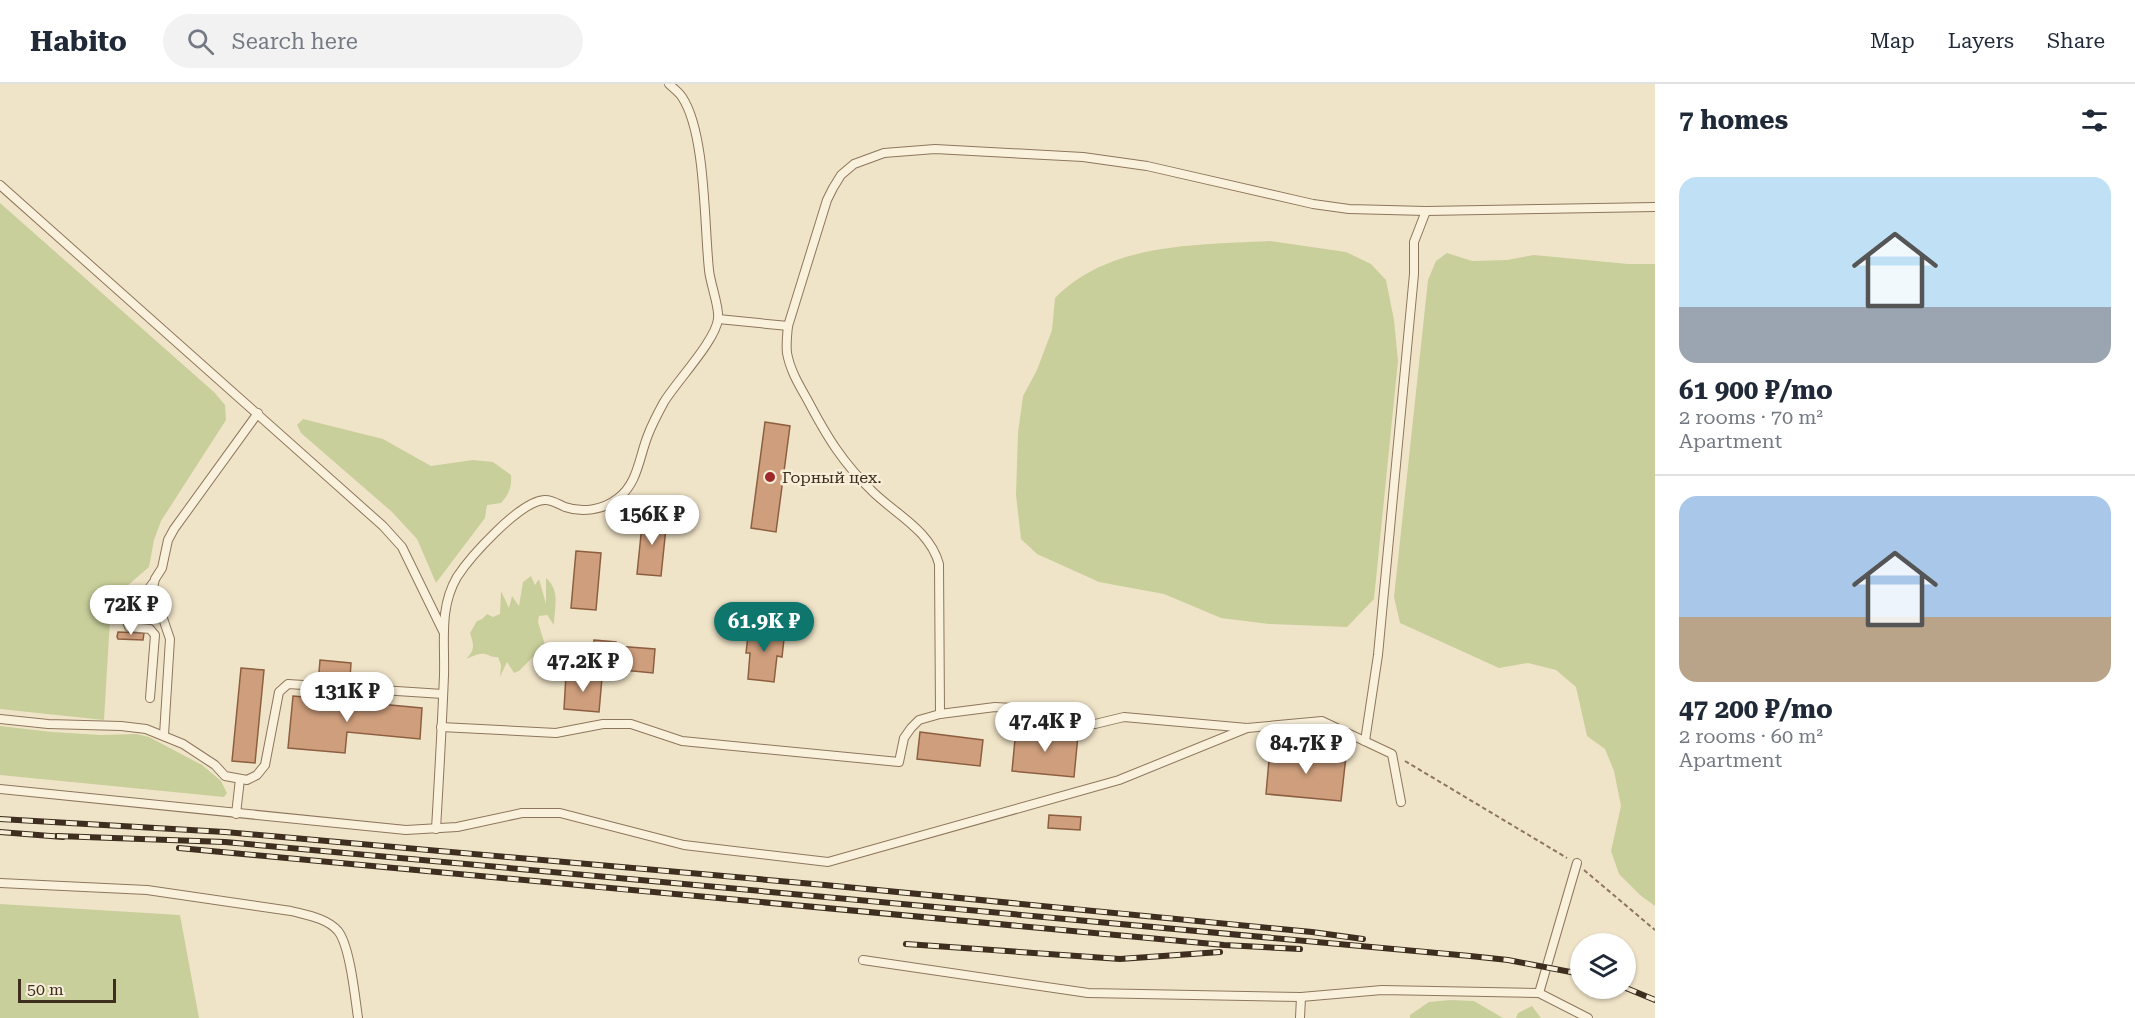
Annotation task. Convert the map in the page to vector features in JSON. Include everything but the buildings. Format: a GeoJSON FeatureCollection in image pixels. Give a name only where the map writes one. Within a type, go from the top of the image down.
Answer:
{"type":"FeatureCollection","features":[{"type":"Feature","properties":{"kind":"lane"},"geometry":{"type":"LineString","coordinates":[[436,829],[443,694],[443,632],[446,603],[459,575],[476,552],[520,511],[543,500],[553,501],[571,509],[593,509],[607,505],[627,489],[634,479],[648,434],[665,400],[711,336],[718,319],[709,273],[695,128],[681,96],[669,84]]}},
{"type":"Feature","properties":{"kind":"lane"},"geometry":{"type":"LineString","coordinates":[[940,714],[939,564],[935,549],[925,536],[873,492],[841,458],[795,377],[787,355],[788,326],[827,200],[841,175],[854,164],[884,153],[936,149],[1083,157],[1147,166],[1313,204],[1349,209],[1426,211],[1655,207]]}},
{"type":"Feature","properties":{"kind":"lane"},"geometry":{"type":"LineString","coordinates":[[0,184],[383,525],[402,547],[443,632]]}},
{"type":"Feature","properties":{"kind":"lane"},"geometry":{"type":"LineString","coordinates":[[1365,741],[1379,643],[1413,285],[1414,242],[1426,211]]}},
{"type":"Feature","properties":{"kind":"lane"},"geometry":{"type":"LineString","coordinates":[[718,319],[788,326]]}},
{"type":"Feature","properties":{"kind":"lane"},"geometry":{"type":"LineString","coordinates":[[150,698],[155,635],[150,629],[131,628],[127,621],[129,615],[162,568],[168,540],[181,517],[258,413]]}},
{"type":"Feature","properties":{"kind":"lane"},"geometry":{"type":"LineString","coordinates":[[155,579],[153,588],[170,639],[164,735]]}},
{"type":"Feature","properties":{"kind":"lane"},"geometry":{"type":"LineString","coordinates":[[0,720],[146,729],[164,735],[204,758],[225,776],[252,779],[265,765],[279,692],[288,684],[443,694]]}},
{"type":"Feature","properties":{"kind":"lane"},"geometry":{"type":"LineString","coordinates":[[441,727],[556,734],[603,723],[631,724],[682,741],[899,762],[904,738],[919,720],[940,714],[995,707],[1013,708],[1082,724],[1095,724],[1124,717],[1247,728],[1322,721],[1392,754],[1401,802]]}},
{"type":"Feature","properties":{"kind":"lane"},"geometry":{"type":"LineString","coordinates":[[0,789],[406,830],[436,829],[522,813],[560,813],[684,845],[828,862],[1119,780],[1247,728]]}},
{"type":"Feature","properties":{"kind":"lane"},"geometry":{"type":"LineString","coordinates":[[236,814],[240,779]]}},
{"type":"Feature","properties":{"kind":"lane"},"geometry":{"type":"LineString","coordinates":[[1539,993],[1577,863]]}},
{"type":"Feature","properties":{"kind":"lane"},"geometry":{"type":"LineString","coordinates":[[0,883],[147,890],[268,907],[310,916],[330,924],[339,932],[348,958],[358,1018]]}},
{"type":"Feature","properties":{"kind":"lane"},"geometry":{"type":"LineString","coordinates":[[863,960],[1088,993],[1301,997],[1382,990],[1539,993],[1588,1018]]}},
{"type":"Feature","properties":{"kind":"lane"},"geometry":{"type":"LineString","coordinates":[[1300,1018],[1301,997]]}},
{"type":"Feature","properties":{"kind":"path"},"geometry":{"type":"LineString","coordinates":[[1392,754],[1577,863],[1655,930]]}},
{"type":"Feature","properties":{"kind":"green space"},"geometry":{"type":"Polygon","coordinates":[[[0,203],[214,392],[225,405],[226,420],[161,521],[154,540],[149,567],[127,586],[126,600],[116,608],[110,620],[104,720],[0,709],[0,203]]]}},
{"type":"Feature","properties":{"kind":"green space"},"geometry":{"type":"Polygon","coordinates":[[[1270,241],[1346,252],[1371,264],[1386,280],[1394,320],[1398,361],[1374,599],[1347,627],[1269,624],[1221,618],[1164,594],[1099,582],[1037,554],[1021,539],[1016,495],[1018,433],[1023,396],[1037,370],[1052,330],[1055,298],[1077,280],[1102,266],[1128,256],[1184,246],[1270,241]]]}},
{"type":"Feature","properties":{"kind":"green space"},"geometry":{"type":"Polygon","coordinates":[[[1447,253],[1472,261],[1507,260],[1534,255],[1628,264],[1655,264],[1655,906],[1619,874],[1611,851],[1621,806],[1614,771],[1605,749],[1587,736],[1576,687],[1556,670],[1528,663],[1499,668],[1400,623],[1394,597],[1428,280],[1436,261],[1447,253]]]}},
{"type":"Feature","properties":{"kind":"green space"},"geometry":{"type":"Polygon","coordinates":[[[303,419],[383,439],[431,466],[473,460],[493,462],[511,475],[509,490],[501,503],[487,505],[485,518],[436,583],[417,539],[392,512],[301,433],[297,425],[303,419]]]}},
{"type":"Feature","properties":{"kind":"green space"},"geometry":{"type":"Polygon","coordinates":[[[531,576],[535,585],[539,579],[546,604],[546,578],[554,588],[556,600],[554,625],[547,615],[539,616],[538,622],[545,645],[519,671],[514,673],[507,662],[500,677],[501,665],[498,657],[482,654],[466,659],[473,647],[470,633],[477,621],[487,614],[493,617],[500,614],[501,591],[509,608],[512,596],[519,606],[523,582],[531,576]]]}},
{"type":"Feature","properties":{"kind":"green space"},"geometry":{"type":"Polygon","coordinates":[[[0,726],[52,732],[101,735],[137,734],[149,737],[202,765],[221,781],[227,793],[224,797],[0,775],[0,726]]]}},
{"type":"Feature","properties":{"kind":"green space"},"geometry":{"type":"Polygon","coordinates":[[[0,904],[180,915],[199,1018],[0,1018],[0,904]]]}},
{"type":"Feature","properties":{"kind":"green space"},"geometry":{"type":"Polygon","coordinates":[[[1474,1001],[1503,1018],[1410,1018],[1410,1015],[1429,1002],[1474,1001]]]}},
{"type":"Feature","properties":{"kind":"green space"},"geometry":{"type":"Polygon","coordinates":[[[1532,1006],[1541,1018],[1516,1018],[1518,1013],[1532,1006]]]}},
{"type":"Feature","properties":{"kind":"railway"},"geometry":{"type":"LineString","coordinates":[[0,819],[225,832],[825,885],[1312,932],[1363,939]]}},
{"type":"Feature","properties":{"kind":"railway"},"geometry":{"type":"LineString","coordinates":[[0,832],[63,837]]}},
{"type":"Feature","properties":{"kind":"railway"},"geometry":{"type":"LineString","coordinates":[[57,836],[225,842],[1470,956],[1508,960],[1570,972]]}},
{"type":"Feature","properties":{"kind":"railway"},"geometry":{"type":"LineString","coordinates":[[179,848],[1224,945],[1300,949]]}},
{"type":"Feature","properties":{"kind":"railway"},"geometry":{"type":"LineString","coordinates":[[906,944],[1120,959],[1220,952]]}},
{"type":"Feature","properties":{"kind":"railway"},"geometry":{"type":"LineString","coordinates":[[1636,992],[1655,1000]]}},
{"type":"Feature","properties":{"kind":"place","name":"Горный цех."},"geometry":{"type":"Point","coordinates":[770,477]}}]}
